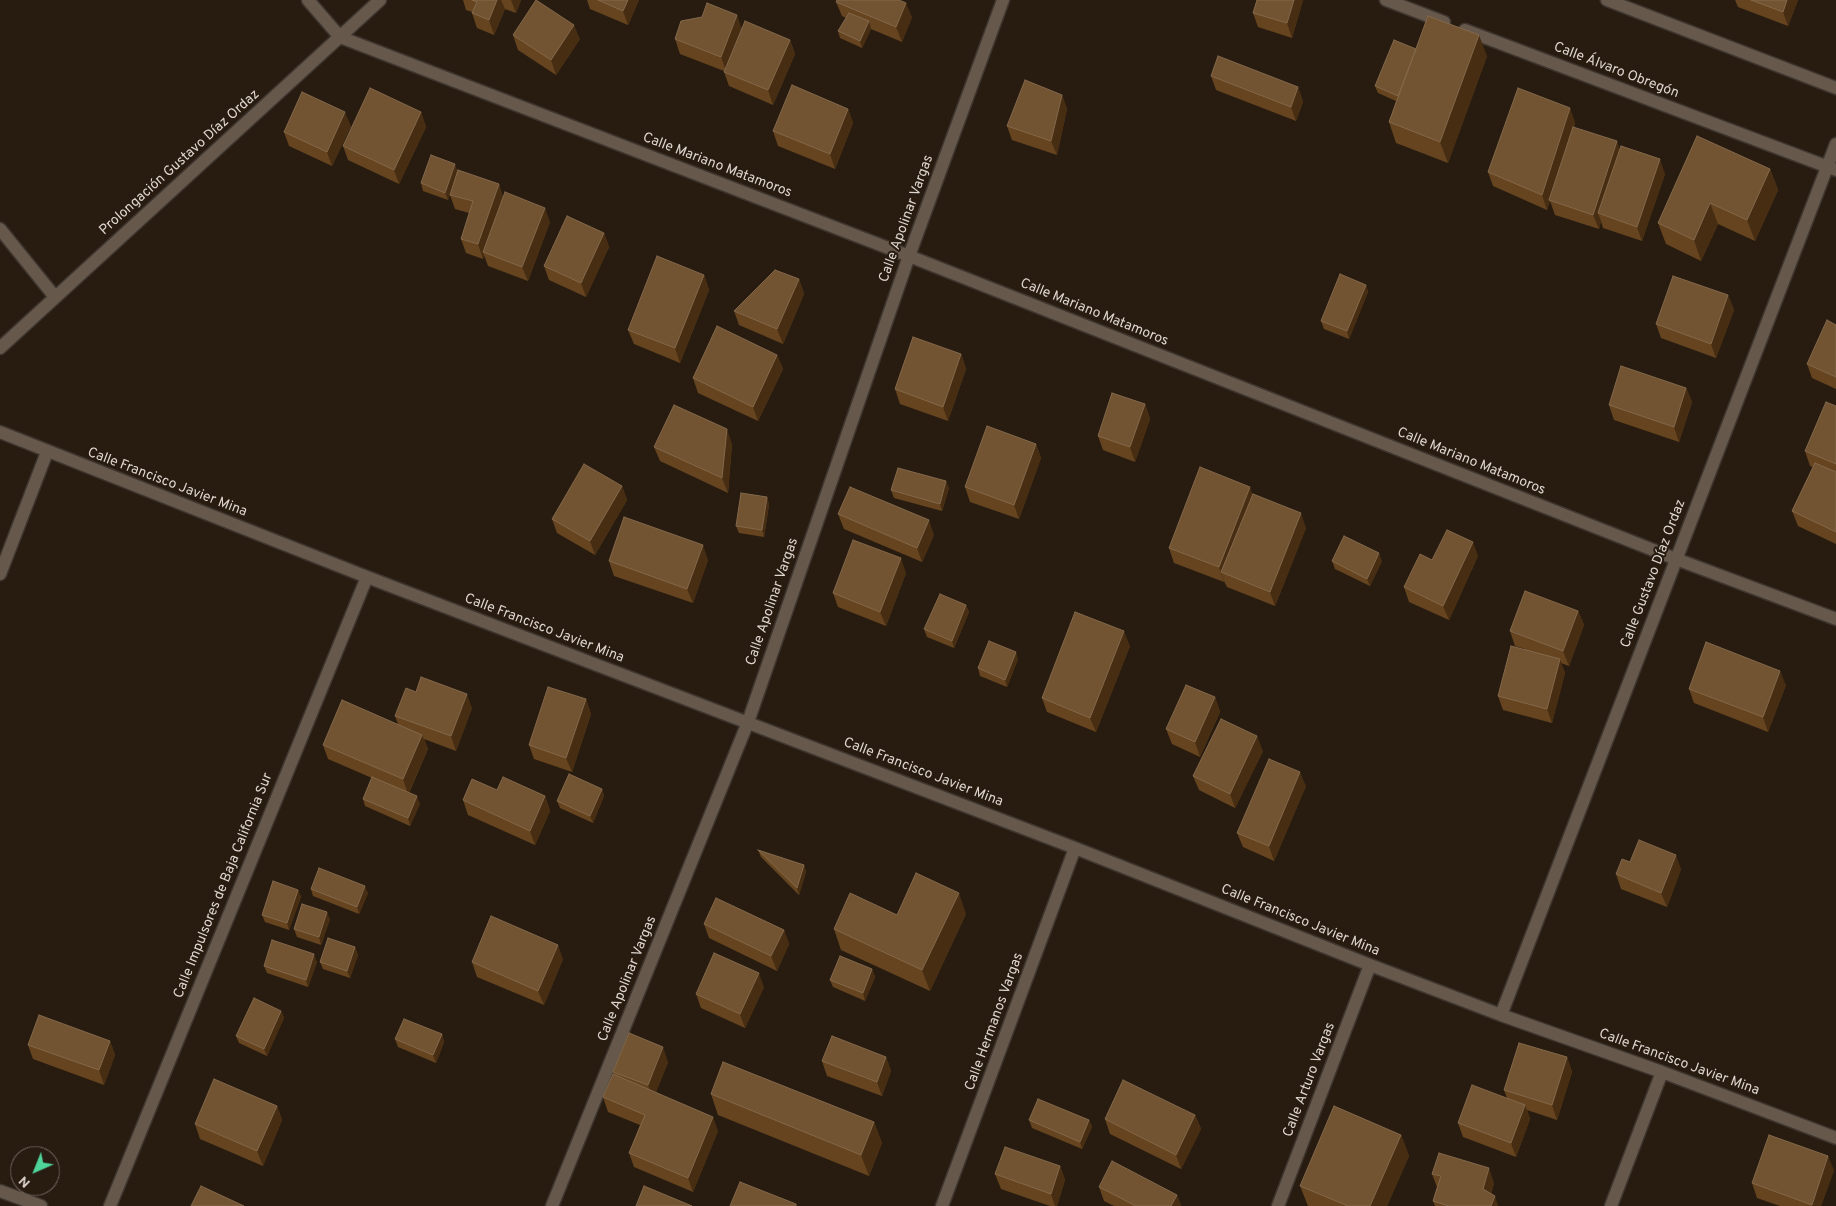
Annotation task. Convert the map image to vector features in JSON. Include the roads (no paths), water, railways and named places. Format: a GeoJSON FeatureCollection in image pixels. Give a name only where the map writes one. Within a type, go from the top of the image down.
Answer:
{"type":"FeatureCollection","features":[{"type":"Feature","properties":{"kind":"street"},"geometry":{"type":"LineString","coordinates":[[308,0],[340,37]]}},
{"type":"Feature","properties":{"kind":"street","name":"Prolongación Gustavo Díaz Ordaz"},"geometry":{"type":"LineString","coordinates":[[0,348],[380,0]]}},
{"type":"Feature","properties":{"kind":"street","name":"Calle Apolinar Vargas"},"geometry":{"type":"LineString","coordinates":[[552,1206],[748,722],[909,256],[1003,0]]}},
{"type":"Feature","properties":{"kind":"street","name":"Calle Álvaro Obregón"},"geometry":{"type":"LineString","coordinates":[[1386,0],[1832,168]]}},
{"type":"Feature","properties":{"kind":"street"},"geometry":{"type":"LineString","coordinates":[[1607,0],[1836,88]]}},
{"type":"Feature","properties":{"kind":"street","name":"Calle Mariano Matamoros"},"geometry":{"type":"LineString","coordinates":[[340,37],[909,256],[1676,559],[1836,620]]}},
{"type":"Feature","properties":{"kind":"street","name":"Calle Gustavo Díaz Ordaz"},"geometry":{"type":"LineString","coordinates":[[1501,1015],[1676,559],[1832,168],[1836,144]]}},
{"type":"Feature","properties":{"kind":"street"},"geometry":{"type":"LineString","coordinates":[[0,229],[55,297]]}},
{"type":"Feature","properties":{"kind":"street","name":"Calle Francisco Javier Mina"},"geometry":{"type":"LineString","coordinates":[[0,432],[366,577],[1075,848],[1370,965],[1836,1138]]}},
{"type":"Feature","properties":{"kind":"street"},"geometry":{"type":"LineString","coordinates":[[0,574],[47,452]]}},
{"type":"Feature","properties":{"kind":"street","name":"Calle Impulsores de Baja California Sur"},"geometry":{"type":"LineString","coordinates":[[110,1206],[366,577]]}},
{"type":"Feature","properties":{"kind":"street","name":"Calle Hermanos Vargas"},"geometry":{"type":"LineString","coordinates":[[942,1206],[1075,848]]}},
{"type":"Feature","properties":{"kind":"street","name":"Calle Arturo Vargas"},"geometry":{"type":"LineString","coordinates":[[1278,1206],[1370,965]]}},
{"type":"Feature","properties":{"kind":"street"},"geometry":{"type":"LineString","coordinates":[[1611,1206],[1662,1072]]}},
{"type":"Feature","properties":{"kind":"street"},"geometry":{"type":"LineString","coordinates":[[0,1191],[41,1206]]}}]}
